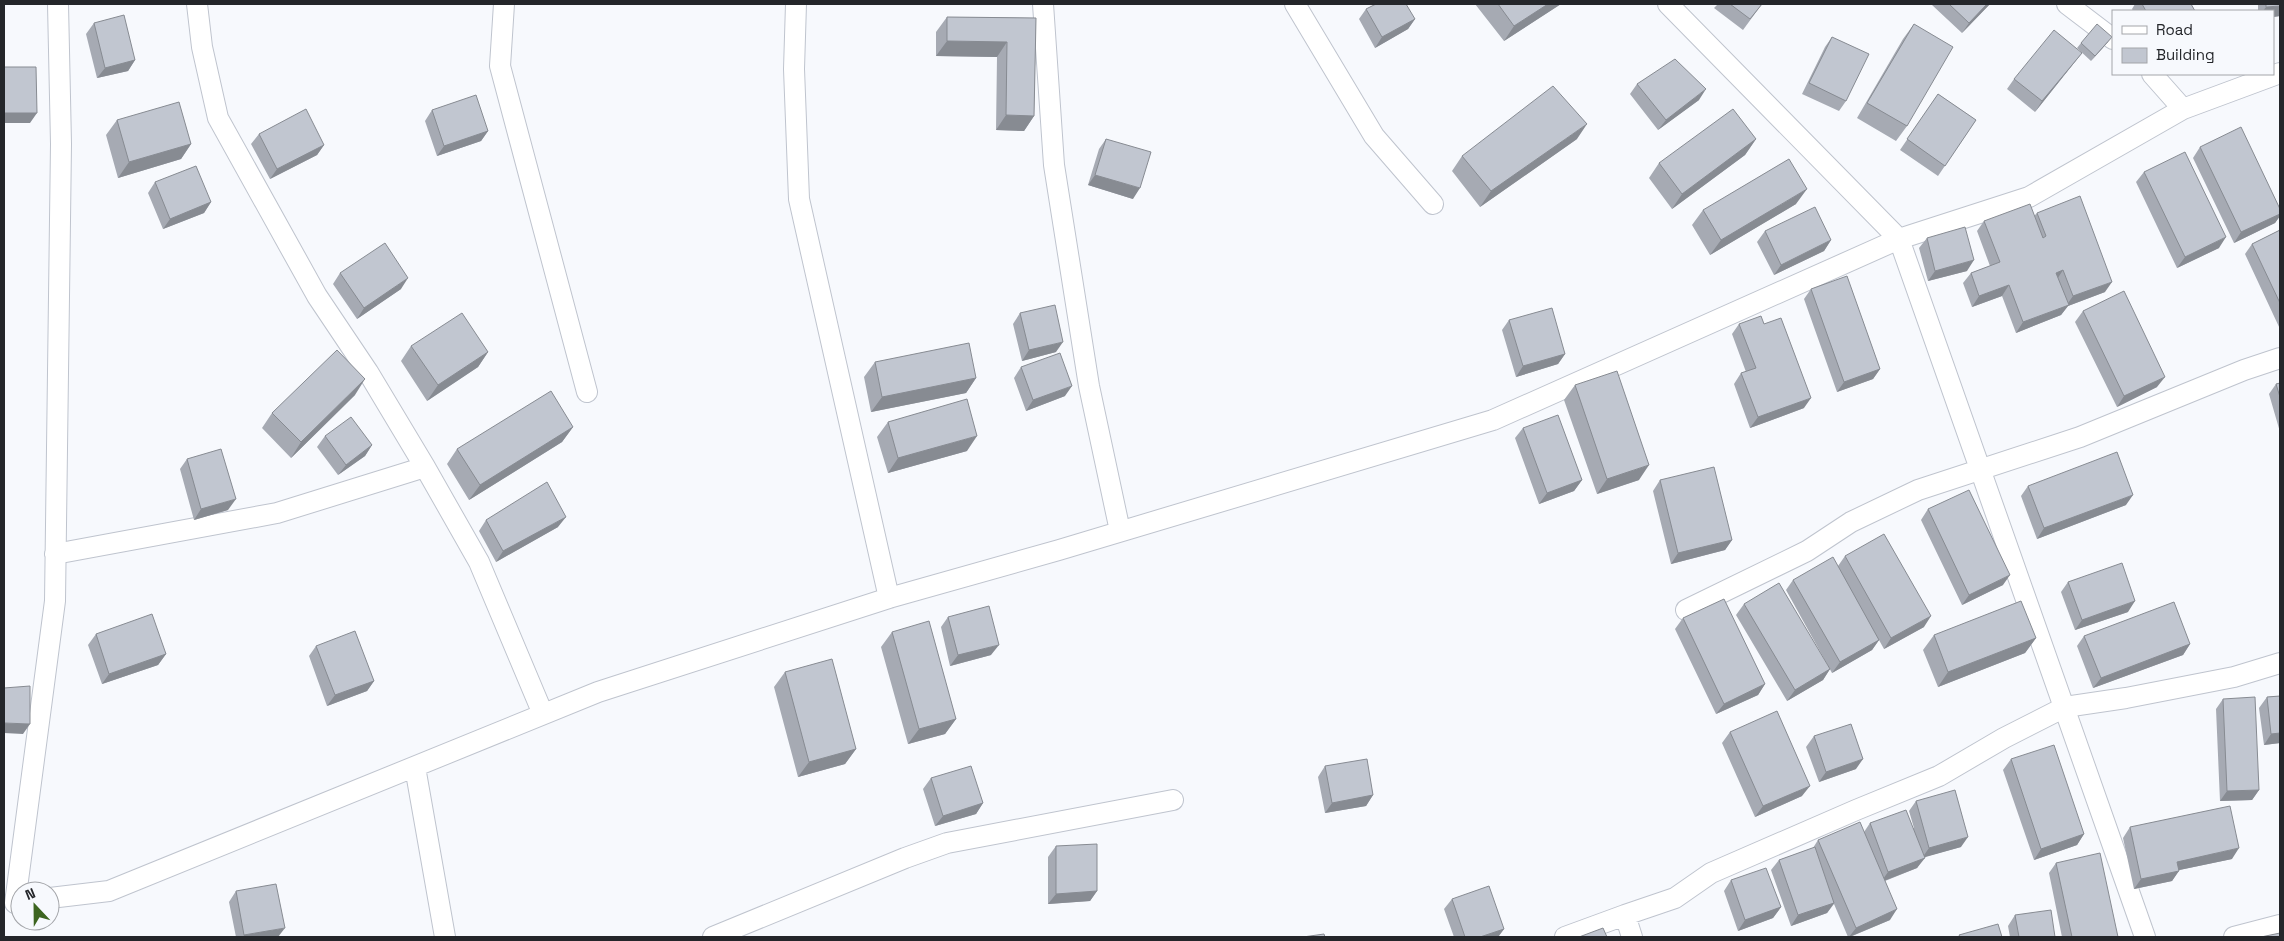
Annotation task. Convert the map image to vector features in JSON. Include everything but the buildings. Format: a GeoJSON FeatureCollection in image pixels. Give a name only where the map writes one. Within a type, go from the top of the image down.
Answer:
{"type":"FeatureCollection","features":[{"type":"Feature","properties":{"kind":"street"},"geometry":{"type":"LineString","coordinates":[[16,881],[55,601],[61,144],[58,4]]}},
{"type":"Feature","properties":{"kind":"street"},"geometry":{"type":"LineString","coordinates":[[197,4],[202,47],[218,118],[317,296],[368,372],[426,467],[479,562],[543,714]]}},
{"type":"Feature","properties":{"kind":"street"},"geometry":{"type":"LineString","coordinates":[[504,4],[500,66],[587,392]]}},
{"type":"Feature","properties":{"kind":"street"},"geometry":{"type":"LineString","coordinates":[[796,4],[794,69],[799,199],[889,598]]}},
{"type":"Feature","properties":{"kind":"street"},"geometry":{"type":"LineString","coordinates":[[1043,4],[1054,165],[1089,386],[1120,532]]}},
{"type":"Feature","properties":{"kind":"street"},"geometry":{"type":"LineString","coordinates":[[1295,4],[1374,136],[1433,204]]}},
{"type":"Feature","properties":{"kind":"street"},"geometry":{"type":"LineString","coordinates":[[1668,4],[1899,239],[2065,707],[2144,937]]}},
{"type":"Feature","properties":{"kind":"street"},"geometry":{"type":"LineString","coordinates":[[2067,4],[2112,38]]}},
{"type":"Feature","properties":{"kind":"street"},"geometry":{"type":"LineString","coordinates":[[60,897],[109,891],[598,692],[889,598],[1120,532],[1493,420],[1899,239],[2029,197],[2183,109],[2280,73]]}},
{"type":"Feature","properties":{"kind":"street"},"geometry":{"type":"LineString","coordinates":[[2153,75],[2183,109]]}},
{"type":"Feature","properties":{"kind":"street"},"geometry":{"type":"LineString","coordinates":[[1686,610],[1807,551],[1851,522],[1918,490],[2080,437],[2235,374],[2280,358]]}},
{"type":"Feature","properties":{"kind":"street"},"geometry":{"type":"LineString","coordinates":[[56,554],[277,513],[426,467]]}},
{"type":"Feature","properties":{"kind":"street"},"geometry":{"type":"LineString","coordinates":[[1565,937],[1675,898],[1711,873],[1939,776],[2004,738],[2065,707],[2126,698],[2225,678],[2280,663]]}},
{"type":"Feature","properties":{"kind":"street"},"geometry":{"type":"LineString","coordinates":[[416,767],[446,937]]}},
{"type":"Feature","properties":{"kind":"street"},"geometry":{"type":"LineString","coordinates":[[713,937],[904,858],[947,843],[1173,800]]}},
{"type":"Feature","properties":{"kind":"street"},"geometry":{"type":"LineString","coordinates":[[1625,915],[1632,937]]}},
{"type":"Feature","properties":{"kind":"street"},"geometry":{"type":"LineString","coordinates":[[2234,937],[2280,925]]}}]}
